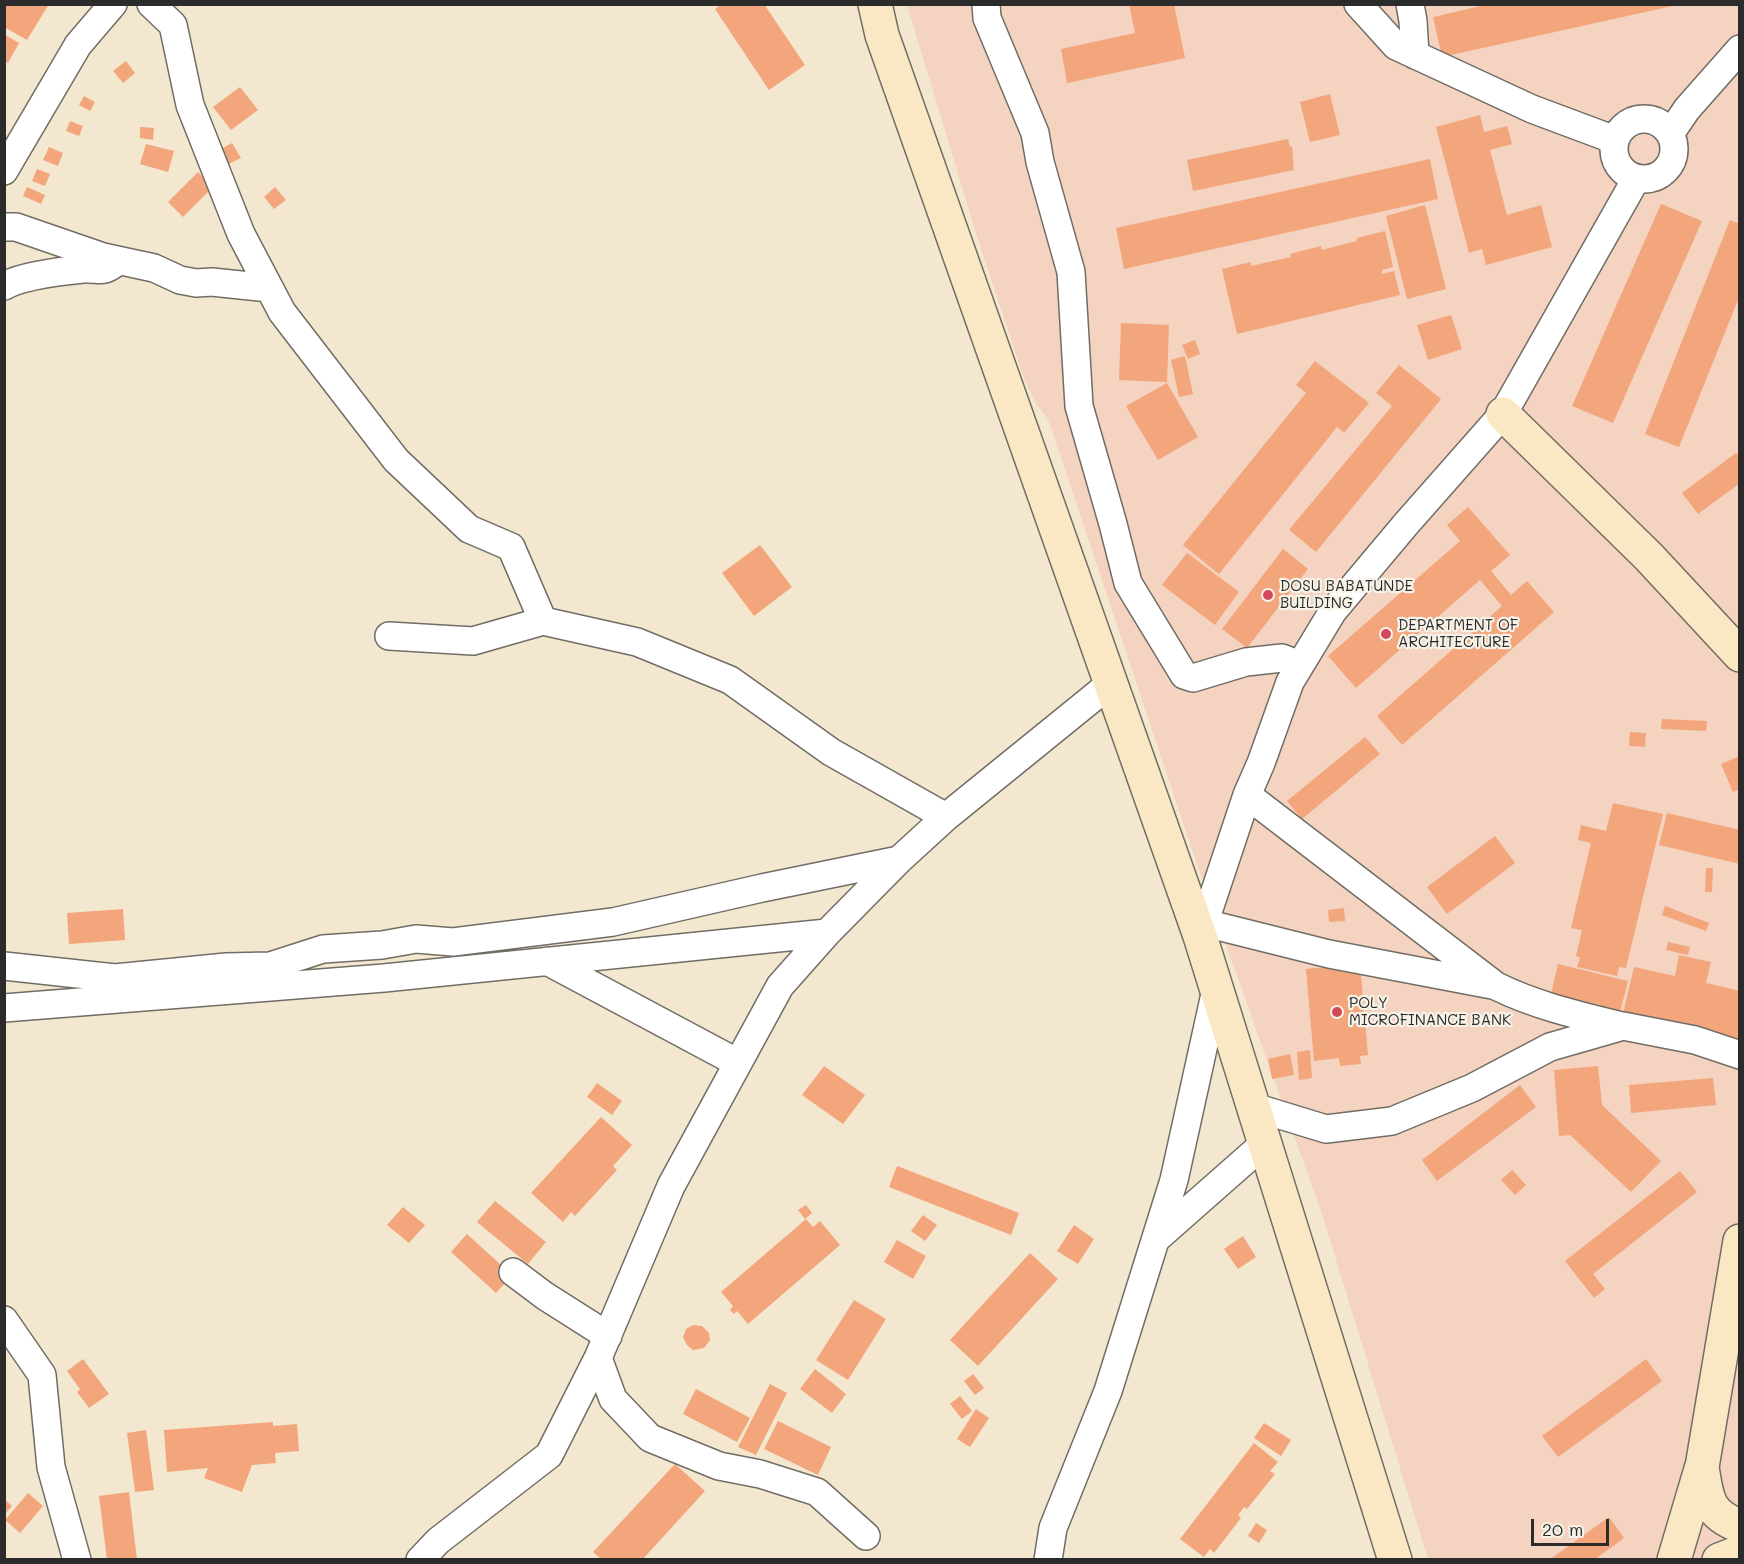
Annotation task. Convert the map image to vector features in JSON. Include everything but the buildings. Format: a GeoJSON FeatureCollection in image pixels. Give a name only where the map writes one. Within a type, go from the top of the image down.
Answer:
{"type":"FeatureCollection","features":[{"type":"Feature","properties":{"kind":"street"},"geometry":{"type":"LineString","coordinates":[[4,171],[78,45],[113,4]]}},
{"type":"Feature","properties":{"kind":"street"},"geometry":{"type":"LineString","coordinates":[[151,4],[173,25],[190,105],[241,234],[282,312],[396,460],[469,529],[511,547],[543,621]]}},
{"type":"Feature","properties":{"kind":"street"},"geometry":{"type":"LineString","coordinates":[[875,4],[882,35],[1110,684],[1203,930],[1254,1107],[1395,1560]]}},
{"type":"Feature","properties":{"kind":"street"},"geometry":{"type":"LineString","coordinates":[[986,4],[987,18],[1035,133],[1040,162],[1071,272],[1078,405],[1128,583],[1184,675],[1193,678],[1246,662],[1281,658],[1300,665]]}},
{"type":"Feature","properties":{"kind":"street"},"geometry":{"type":"LineString","coordinates":[[1358,4],[1396,46],[1532,109],[1615,140]]}},
{"type":"Feature","properties":{"kind":"street"},"geometry":{"type":"LineString","coordinates":[[1410,4],[1415,55]]}},
{"type":"Feature","properties":{"kind":"street"},"geometry":{"type":"LineString","coordinates":[[1670,134],[1687,109],[1740,49]]}},
{"type":"Feature","properties":{"kind":"street"},"geometry":{"type":"LineString","coordinates":[[1645,119],[1664,126],[1670,134],[1674,153],[1671,163],[1656,177],[1636,179],[1619,168],[1613,150],[1615,140],[1627,124],[1645,119]]}},
{"type":"Feature","properties":{"kind":"street"},"geometry":{"type":"LineString","coordinates":[[1203,930],[1247,795],[1261,764],[1290,682],[1334,611],[1406,524],[1503,414],[1636,179]]}},
{"type":"Feature","properties":{"kind":"street"},"geometry":{"type":"LineString","coordinates":[[4,226],[16,227],[103,257],[154,268],[173,277],[196,283],[212,282],[269,288]]}},
{"type":"Feature","properties":{"kind":"street"},"geometry":{"type":"LineString","coordinates":[[4,286],[13,281],[39,275],[85,269],[99,271],[110,268],[119,261]]}},
{"type":"Feature","properties":{"kind":"street"},"geometry":{"type":"LineString","coordinates":[[1503,414],[1649,557],[1740,655]]}},
{"type":"Feature","properties":{"kind":"street"},"geometry":{"type":"LineString","coordinates":[[388,636],[473,641],[543,621],[637,642],[730,680],[831,752],[946,817]]}},
{"type":"Feature","properties":{"kind":"street"},"geometry":{"type":"LineString","coordinates":[[420,1560],[438,1541],[549,1455],[603,1347],[671,1186],[780,986],[827,933],[899,860],[946,817],[1110,684]]}},
{"type":"Feature","properties":{"kind":"street"},"geometry":{"type":"LineString","coordinates":[[1247,795],[1496,986],[1553,1009],[1695,1040],[1740,1055]]}},
{"type":"Feature","properties":{"kind":"street"},"geometry":{"type":"LineString","coordinates":[[4,966],[115,978],[226,967],[270,966],[323,949],[381,945],[416,939],[453,942],[613,922],[899,860]]}},
{"type":"Feature","properties":{"kind":"street"},"geometry":{"type":"LineString","coordinates":[[1203,930],[1496,986]]}},
{"type":"Feature","properties":{"kind":"street"},"geometry":{"type":"LineString","coordinates":[[4,1008],[384,978],[827,933]]}},
{"type":"Feature","properties":{"kind":"street"},"geometry":{"type":"LineString","coordinates":[[547,961],[738,1063]]}},
{"type":"Feature","properties":{"kind":"street"},"geometry":{"type":"LineString","coordinates":[[1048,1560],[1053,1528],[1108,1391],[1174,1180],[1217,985]]}},
{"type":"Feature","properties":{"kind":"street"},"geometry":{"type":"LineString","coordinates":[[1254,1107],[1326,1129],[1392,1121],[1472,1088],[1550,1047],[1623,1026]]}},
{"type":"Feature","properties":{"kind":"street"},"geometry":{"type":"LineString","coordinates":[[1155,1240],[1266,1143]]}},
{"type":"Feature","properties":{"kind":"street"},"geometry":{"type":"LineString","coordinates":[[1674,1560],[1702,1467],[1740,1241]]}},
{"type":"Feature","properties":{"kind":"street"},"geometry":{"type":"LineString","coordinates":[[513,1272],[545,1296],[603,1347],[613,1399],[650,1438],[719,1466],[760,1474],[817,1492],[866,1536]]}},
{"type":"Feature","properties":{"kind":"street"},"geometry":{"type":"LineString","coordinates":[[4,1320],[42,1375],[51,1467],[77,1560]]}},
{"type":"Feature","properties":{"kind":"street"},"geometry":{"type":"LineString","coordinates":[[1702,1467],[1707,1498],[1716,1513],[1728,1522],[1740,1526]]}},
{"type":"Feature","properties":{"kind":"street"},"geometry":{"type":"LineString","coordinates":[[1719,1560],[1740,1552]]}},
{"type":"Feature","properties":{"kind":"shaded area"},"geometry":{"type":"Polygon","coordinates":[[[907,5],[1739,5],[1739,1559],[1428,1559],[1321,1211],[1194,855],[1048,419],[1035,402],[1023,376],[975,230],[907,5]]]}},
{"type":"Feature","properties":{"kind":"place","name":"DOSU BABATUNDE BUILDING"},"geometry":{"type":"Point","coordinates":[1268,595]}},
{"type":"Feature","properties":{"kind":"place","name":"DEPARTMENT OF ARCHITECTURE"},"geometry":{"type":"Point","coordinates":[1386,634]}},
{"type":"Feature","properties":{"kind":"place","name":"POLY MICROFINANCE BANK"},"geometry":{"type":"Point","coordinates":[1337,1012]}}]}
